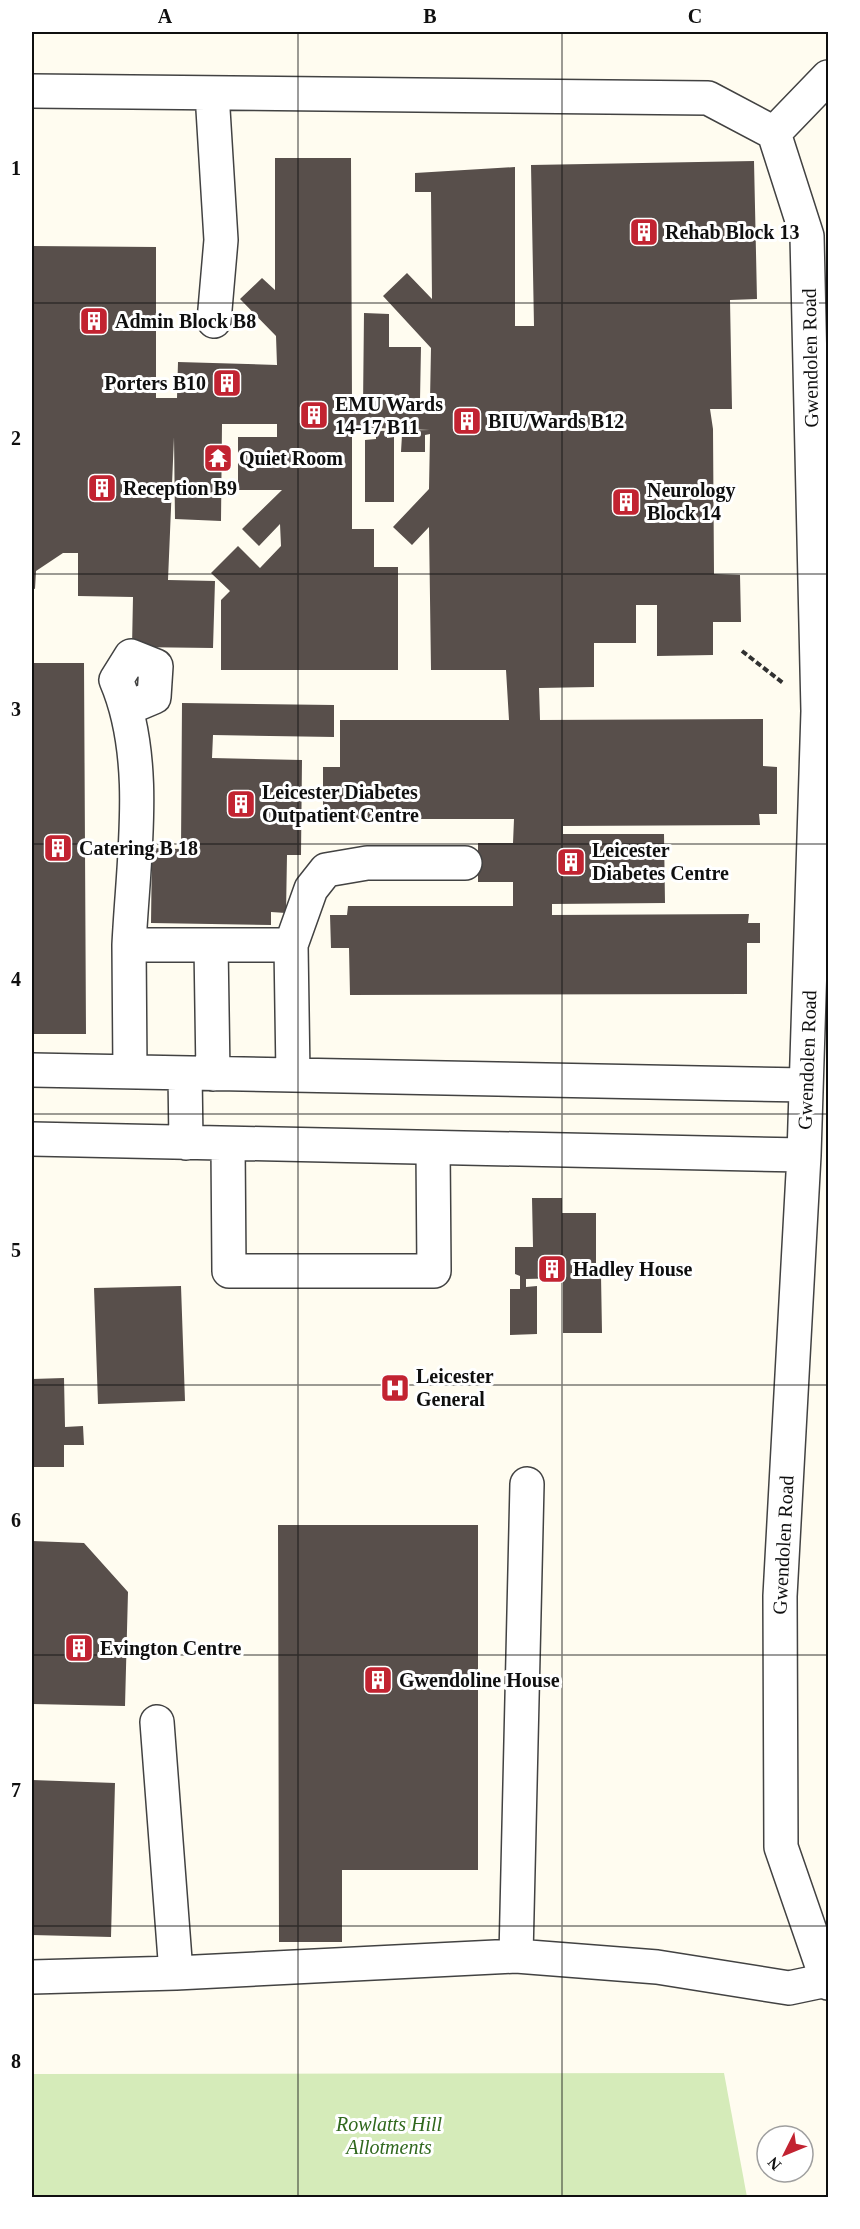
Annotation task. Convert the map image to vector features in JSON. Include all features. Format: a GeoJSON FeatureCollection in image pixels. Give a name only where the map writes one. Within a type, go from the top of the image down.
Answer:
{"type":"FeatureCollection","features":[{"type":"Feature","properties":{"kind":"street"},"geometry":{"type":"LineString","coordinates":[[32,92],[708,98],[774,133],[828,77]]}},
{"type":"Feature","properties":{"kind":"street"},"geometry":{"type":"LineString","coordinates":[[212,93],[221,240],[214,321]]}},
{"type":"Feature","properties":{"kind":"street","name":"Gwendolen Road"},"geometry":{"type":"LineString","coordinates":[[774,133],[807,236],[818,711],[804,1155],[780,1596],[781,1847],[819,1921],[828,1981]]}},
{"type":"Feature","properties":{"kind":"street"},"geometry":{"type":"LineString","coordinates":[[128,708],[137,767],[129,945],[130,1072]]}},
{"type":"Feature","properties":{"kind":"street"},"geometry":{"type":"LineString","coordinates":[[293,1075],[291,945],[311,889],[326,870],[367,863],[465,863]]}},
{"type":"Feature","properties":{"kind":"street"},"geometry":{"type":"LineString","coordinates":[[129,945],[291,945]]}},
{"type":"Feature","properties":{"kind":"street"},"geometry":{"type":"LineString","coordinates":[[186,1143],[199,1074],[211,945]]}},
{"type":"Feature","properties":{"kind":"street"},"geometry":{"type":"LineString","coordinates":[[32,1070],[806,1085]]}},
{"type":"Feature","properties":{"kind":"street"},"geometry":{"type":"LineString","coordinates":[[32,1139],[804,1155]]}},
{"type":"Feature","properties":{"kind":"street"},"geometry":{"type":"LineString","coordinates":[[228,1144],[229,1271],[434,1271],[433,1148]]}},
{"type":"Feature","properties":{"kind":"street"},"geometry":{"type":"LineString","coordinates":[[516,1956],[527,1484]]}},
{"type":"Feature","properties":{"kind":"street"},"geometry":{"type":"LineString","coordinates":[[157,1722],[176,1973]]}},
{"type":"Feature","properties":{"kind":"street"},"geometry":{"type":"LineString","coordinates":[[32,1977],[176,1973],[516,1956],[657,1967],[789,1988],[828,1981]]}},
{"type":"Feature","properties":{"kind":"green space","name":"Rowlatts Hill Allotments"},"geometry":{"type":"Polygon","coordinates":[[[724,2073],[747,2197],[32,2197],[32,2074],[724,2073]]]}},
{"type":"Feature","properties":{"kind":"building"},"geometry":{"type":"Polygon","coordinates":[[[275,158],[351,158],[352,405],[363,406],[364,313],[389,314],[389,347],[421,347],[420,400],[430,400],[431,348],[383,296],[407,273],[432,299],[431,192],[415,192],[415,173],[515,167],[515,326],[534,326],[531,165],[754,161],[757,299],[730,300],[732,409],[710,409],[713,429],[714,574],[740,575],[741,622],[713,622],[713,655],[657,656],[657,605],[636,605],[636,643],[594,643],[594,687],[539,688],[540,720],[763,719],[763,766],[777,767],[777,814],[759,814],[760,825],[563,826],[563,834],[664,834],[665,903],[552,904],[552,915],[749,914],[748,923],[760,923],[760,943],[747,943],[747,994],[350,995],[349,948],[331,948],[330,915],[347,915],[348,906],[513,906],[513,882],[478,882],[478,843],[513,843],[514,819],[342,819],[341,812],[323,812],[323,767],[340,767],[340,720],[509,720],[506,670],[431,670],[429,527],[412,545],[393,527],[429,489],[430,434],[425,435],[425,452],[401,452],[402,435],[387,435],[387,438],[394,437],[394,502],[365,502],[365,440],[376,439],[376,431],[430,430],[352,427],[352,529],[374,529],[374,567],[398,567],[398,670],[221,670],[221,600],[230,591],[211,573],[238,546],[260,568],[281,546],[280,524],[259,546],[242,529],[282,490],[238,490],[238,437],[277,437],[277,424],[222,424],[221,521],[175,519],[174,437],[168,580],[215,581],[213,648],[132,647],[133,597],[78,596],[78,553],[63,553],[36,571],[35,589],[32,588],[32,246],[156,247],[156,398],[177,398],[178,362],[277,365],[276,336],[240,299],[262,278],[275,290],[275,158]]]}},
{"type":"Feature","properties":{"kind":"building","name":"Catering B 18"},"geometry":{"type":"Polygon","coordinates":[[[32,663],[84,663],[86,1034],[32,1034],[32,663]]]}},
{"type":"Feature","properties":{"kind":"building","name":"Leicester Diabetes Outpatient Centre"},"geometry":{"type":"Polygon","coordinates":[[[182,703],[334,705],[334,737],[213,735],[212,758],[302,760],[301,855],[287,855],[286,913],[271,912],[271,925],[151,923],[152,848],[181,849],[182,703]]]}},
{"type":"Feature","properties":{"kind":"building","name":"Hadley House"},"geometry":{"type":"Polygon","coordinates":[[[532,1198],[562,1198],[562,1213],[596,1213],[596,1263],[588,1264],[588,1275],[601,1275],[602,1333],[563,1333],[563,1278],[526,1279],[526,1287],[537,1286],[537,1334],[510,1335],[510,1289],[520,1289],[520,1276],[515,1274],[515,1247],[533,1247],[532,1198]]]}},
{"type":"Feature","properties":{"kind":"building"},"geometry":{"type":"Polygon","coordinates":[[[181,1286],[185,1401],[98,1404],[94,1288],[181,1286]]]}},
{"type":"Feature","properties":{"kind":"building"},"geometry":{"type":"Polygon","coordinates":[[[64,1378],[65,1427],[83,1426],[84,1445],[64,1445],[64,1467],[32,1467],[32,1379],[64,1378]]]}},
{"type":"Feature","properties":{"kind":"building","name":"Gwendoline House"},"geometry":{"type":"Polygon","coordinates":[[[278,1525],[478,1525],[478,1870],[342,1870],[342,1942],[279,1942],[278,1525]]]}},
{"type":"Feature","properties":{"kind":"building","name":"Evington Centre"},"geometry":{"type":"Polygon","coordinates":[[[32,1541],[84,1543],[128,1592],[125,1706],[32,1704],[32,1541]]]}},
{"type":"Feature","properties":{"kind":"building"},"geometry":{"type":"Polygon","coordinates":[[[32,1780],[115,1783],[111,1937],[32,1935],[32,1780]]]}},
{"type":"Feature","properties":{"kind":"place","name":"Rehab Block 13"},"geometry":{"type":"Point","coordinates":[644,232]}},
{"type":"Feature","properties":{"kind":"place","name":"Admin Block B8"},"geometry":{"type":"Point","coordinates":[94,321]}},
{"type":"Feature","properties":{"kind":"place","name":"Porters B10"},"geometry":{"type":"Point","coordinates":[227,383]}},
{"type":"Feature","properties":{"kind":"place","name":"EMU Wards 14-17 B11"},"geometry":{"type":"Point","coordinates":[314,415]}},
{"type":"Feature","properties":{"kind":"place","name":"BIU/Wards B12"},"geometry":{"type":"Point","coordinates":[467,421]}},
{"type":"Feature","properties":{"kind":"place","name":"Quiet Room"},"geometry":{"type":"Point","coordinates":[218,458]}},
{"type":"Feature","properties":{"kind":"place","name":"Reception B9"},"geometry":{"type":"Point","coordinates":[102,488]}},
{"type":"Feature","properties":{"kind":"place","name":"Neurology Block 14"},"geometry":{"type":"Point","coordinates":[626,502]}},
{"type":"Feature","properties":{"kind":"place","name":"Leicester Diabetes Outpatient Centre"},"geometry":{"type":"Point","coordinates":[241,804]}},
{"type":"Feature","properties":{"kind":"place","name":"Catering B 18"},"geometry":{"type":"Point","coordinates":[58,848]}},
{"type":"Feature","properties":{"kind":"place","name":"Leicester Diabetes Centre"},"geometry":{"type":"Point","coordinates":[571,862]}},
{"type":"Feature","properties":{"kind":"place","name":"Hadley House"},"geometry":{"type":"Point","coordinates":[552,1269]}},
{"type":"Feature","properties":{"kind":"place","name":"Leicester General"},"geometry":{"type":"Point","coordinates":[395,1388]}},
{"type":"Feature","properties":{"kind":"place","name":"Evington Centre"},"geometry":{"type":"Point","coordinates":[79,1648]}},
{"type":"Feature","properties":{"kind":"place","name":"Gwendoline House"},"geometry":{"type":"Point","coordinates":[378,1680]}}]}
